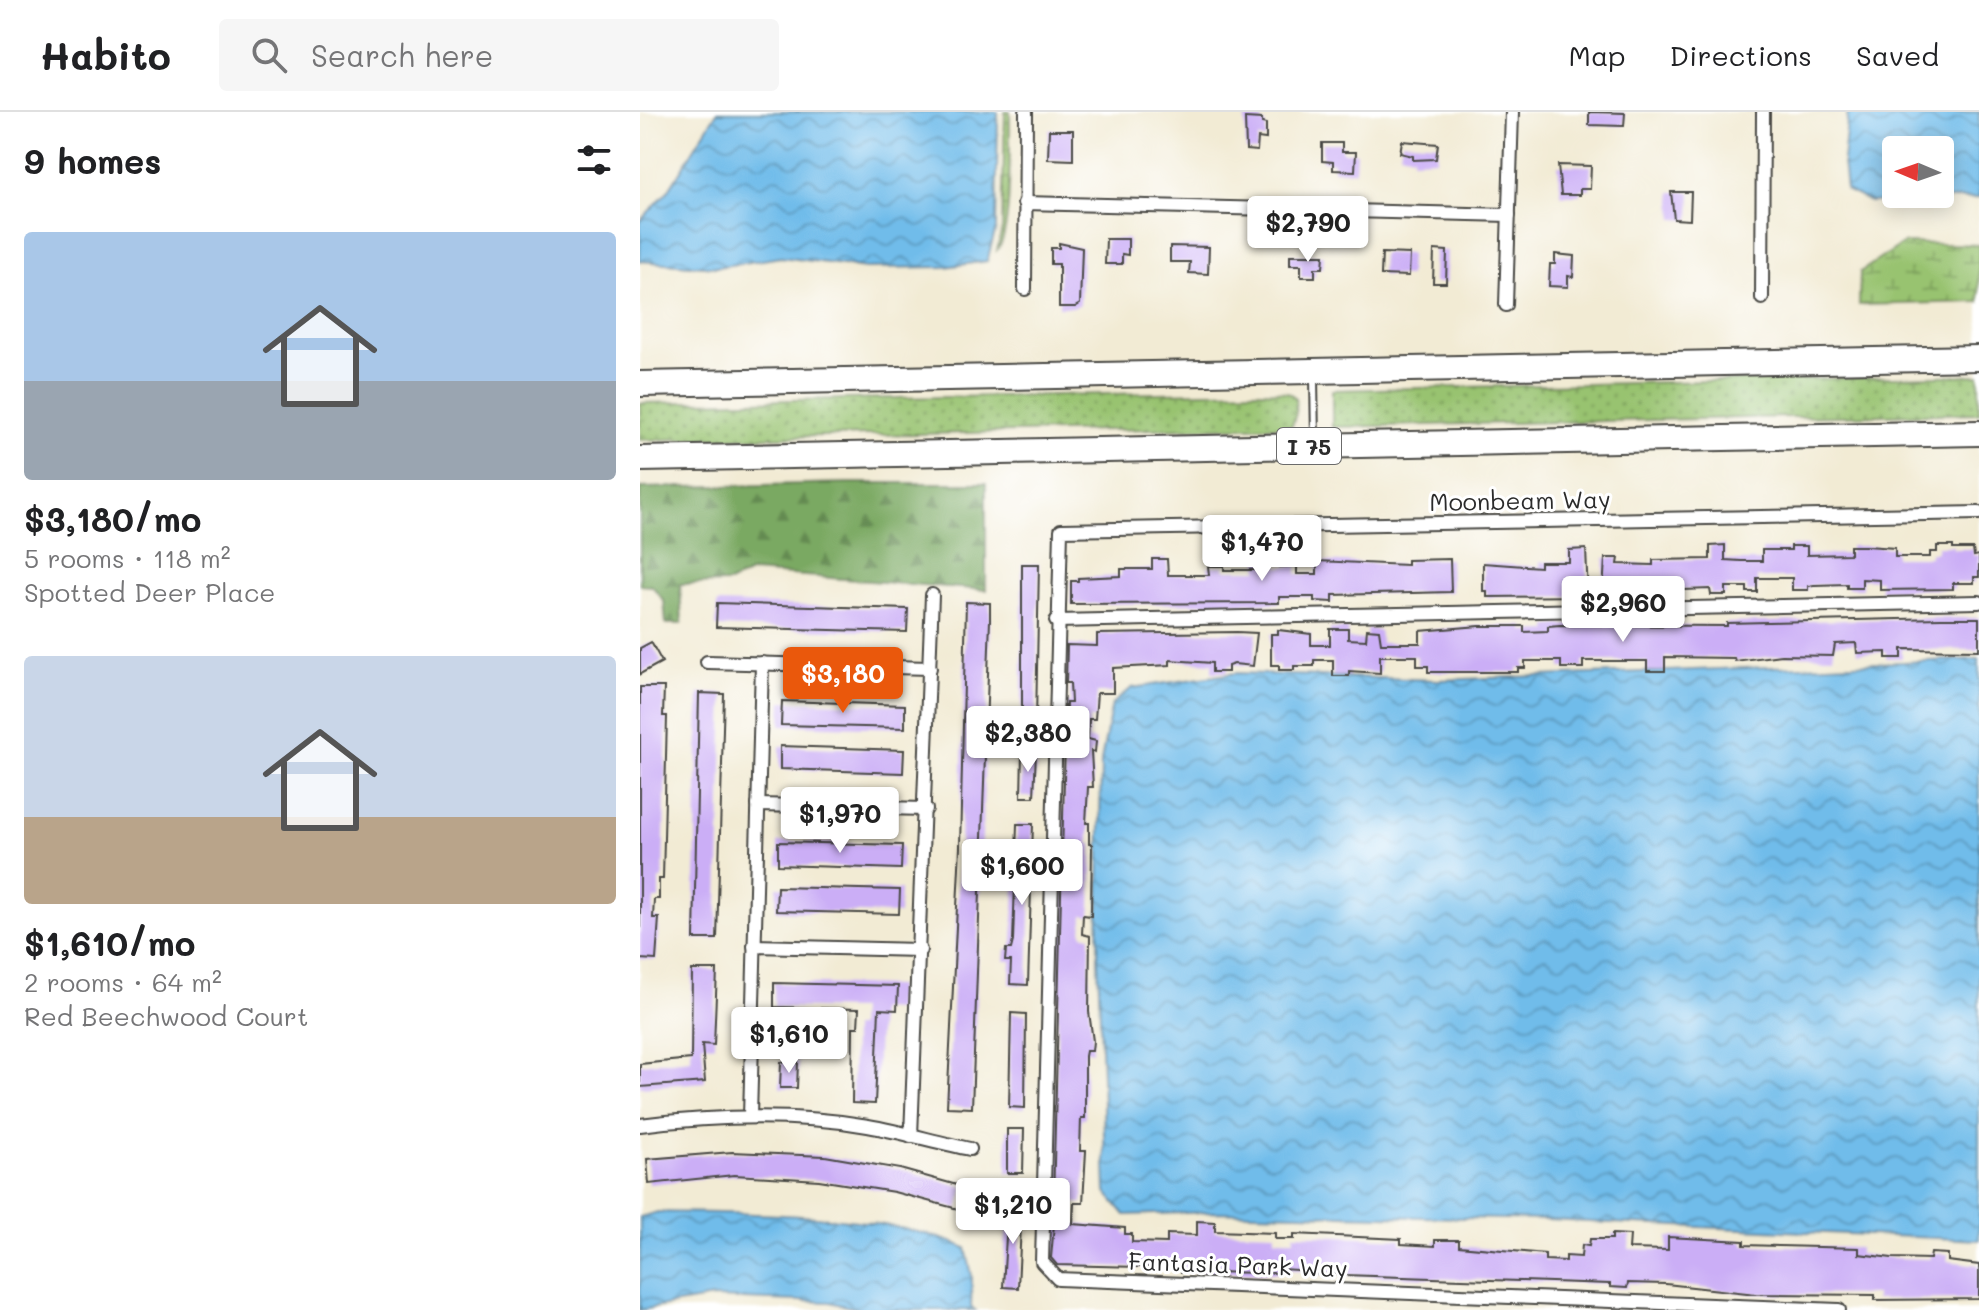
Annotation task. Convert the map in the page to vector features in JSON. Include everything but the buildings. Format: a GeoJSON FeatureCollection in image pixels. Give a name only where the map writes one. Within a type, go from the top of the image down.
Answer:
{"type":"FeatureCollection","features":[{"type":"Feature","properties":{"kind":"highway"},"geometry":{"type":"LineString","coordinates":[[640,384],[1979,358]]}},
{"type":"Feature","properties":{"kind":"highway","name":"I 75"},"geometry":{"type":"LineString","coordinates":[[640,459],[1979,433]]}},
{"type":"Feature","properties":{"kind":"street"},"geometry":{"type":"LineString","coordinates":[[1025,289],[1026,112]]}},
{"type":"Feature","properties":{"kind":"street"},"geometry":{"type":"LineString","coordinates":[[1506,305],[1512,112]]}},
{"type":"Feature","properties":{"kind":"street"},"geometry":{"type":"LineString","coordinates":[[1762,298],[1763,112]]}},
{"type":"Feature","properties":{"kind":"street"},"geometry":{"type":"LineString","coordinates":[[1024,203],[1509,215]]}},
{"type":"Feature","properties":{"kind":"street","name":"Moonbeam Way"},"geometry":{"type":"LineString","coordinates":[[1061,530],[1979,513]]}},
{"type":"Feature","properties":{"kind":"street","name":"Fantasia Park Way"},"geometry":{"type":"LineString","coordinates":[[1061,530],[1056,621],[1042,1262],[1058,1279],[1839,1310]]}},
{"type":"Feature","properties":{"kind":"street"},"geometry":{"type":"LineString","coordinates":[[911,1136],[932,595]]}},
{"type":"Feature","properties":{"kind":"street"},"geometry":{"type":"LineString","coordinates":[[1056,621],[1979,602]]}},
{"type":"Feature","properties":{"kind":"street"},"geometry":{"type":"LineString","coordinates":[[707,662],[930,668]]}},
{"type":"Feature","properties":{"kind":"street"},"geometry":{"type":"LineString","coordinates":[[750,1117],[762,663]]}},
{"type":"Feature","properties":{"kind":"street"},"geometry":{"type":"LineString","coordinates":[[758,805],[926,809]]}},
{"type":"Feature","properties":{"kind":"street"},"geometry":{"type":"LineString","coordinates":[[754,946],[920,950]]}},
{"type":"Feature","properties":{"kind":"street"},"geometry":{"type":"LineString","coordinates":[[640,1125],[698,1118],[750,1117],[866,1126],[970,1149]]}},
{"type":"Feature","properties":{"kind":"lane"},"geometry":{"type":"LineString","coordinates":[[1314,371],[1315,446]]}},
{"type":"Feature","properties":{"kind":"green space"},"geometry":{"type":"Polygon","coordinates":[[[1005,112],[1010,112],[1008,207],[1006,226],[997,250],[1002,228],[1005,112]]]}},
{"type":"Feature","properties":{"kind":"green space"},"geometry":{"type":"Polygon","coordinates":[[[1904,243],[1979,245],[1979,302],[1859,305],[1860,272],[1904,243]]]}},
{"type":"Feature","properties":{"kind":"green space"},"geometry":{"type":"Polygon","coordinates":[[[1979,375],[1979,413],[1332,427],[1332,390],[1979,375]]]}},
{"type":"Feature","properties":{"kind":"green space"},"geometry":{"type":"Polygon","coordinates":[[[1287,392],[1295,397],[1296,413],[1292,426],[640,440],[640,403],[1287,392]]]}},
{"type":"Feature","properties":{"kind":"green space"},"geometry":{"type":"Polygon","coordinates":[[[986,483],[986,590],[752,572],[729,583],[680,584],[682,624],[666,624],[664,601],[652,586],[640,585],[640,488],[986,483]]]}},
{"type":"Feature","properties":{"kind":"water"},"geometry":{"type":"Polygon","coordinates":[[[717,112],[998,112],[996,228],[987,261],[945,267],[866,268],[781,257],[717,267],[640,261],[640,221],[668,191],[717,112]]]}},
{"type":"Feature","properties":{"kind":"water"},"geometry":{"type":"Polygon","coordinates":[[[1848,112],[1979,112],[1979,198],[1954,199],[1954,136],[1882,136],[1882,202],[1870,202],[1846,190],[1843,161],[1848,112]]]}},
{"type":"Feature","properties":{"kind":"water"},"geometry":{"type":"Polygon","coordinates":[[[1979,659],[1979,1240],[1547,1220],[1214,1212],[1125,1215],[1106,1192],[1098,960],[1101,761],[1112,704],[1132,688],[1236,673],[1438,680],[1979,659]]]}},
{"type":"Feature","properties":{"kind":"water"},"geometry":{"type":"Polygon","coordinates":[[[658,1212],[815,1217],[895,1227],[932,1236],[966,1248],[972,1276],[971,1307],[975,1310],[861,1310],[830,1302],[713,1298],[640,1310],[640,1217],[658,1212]]]}}]}
